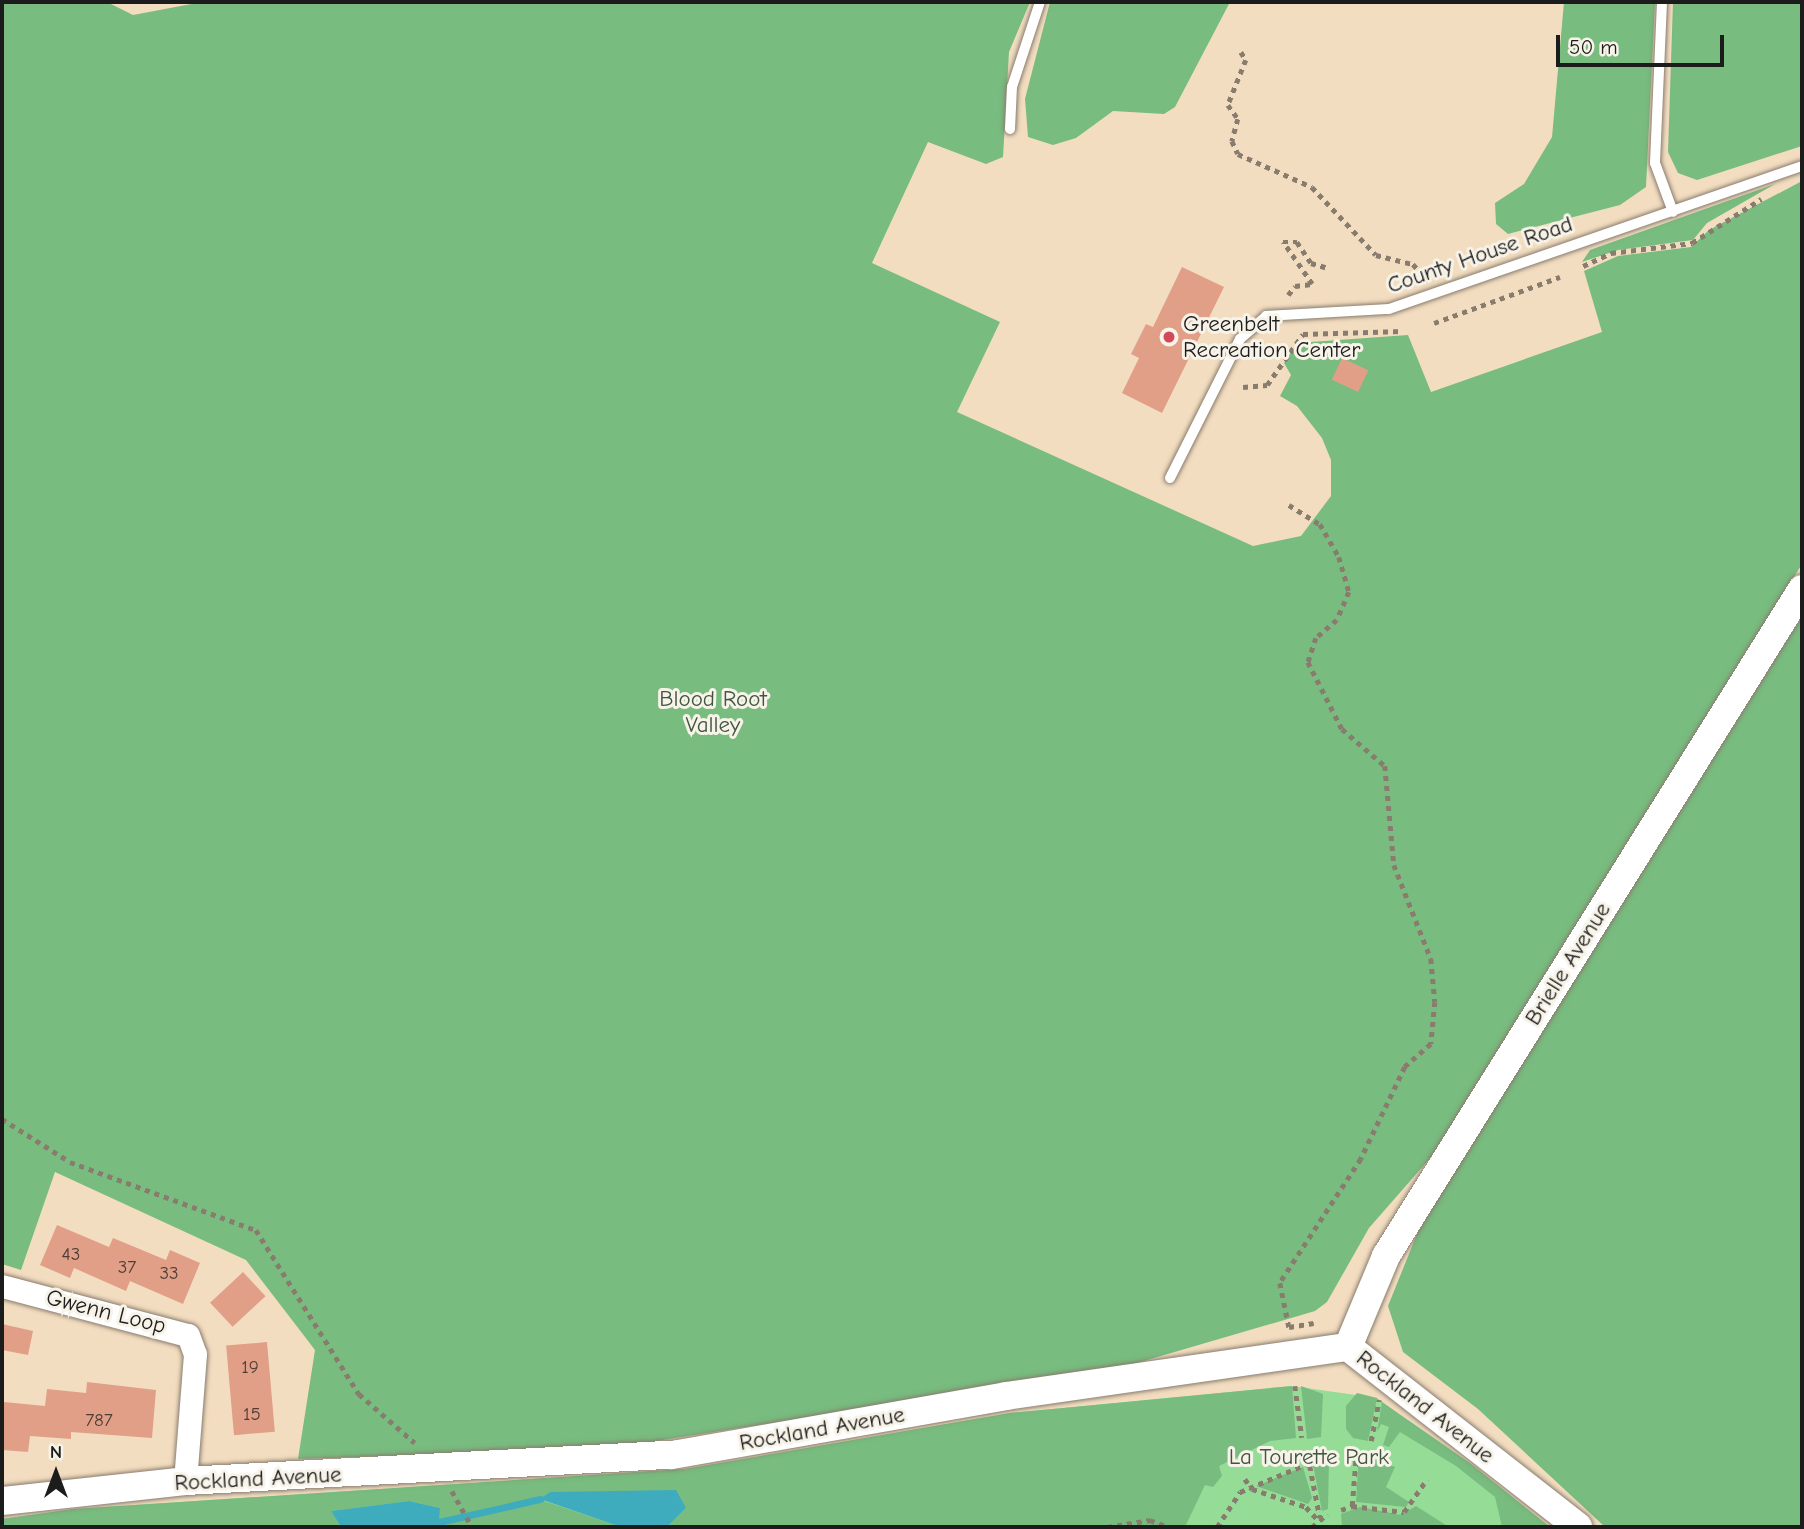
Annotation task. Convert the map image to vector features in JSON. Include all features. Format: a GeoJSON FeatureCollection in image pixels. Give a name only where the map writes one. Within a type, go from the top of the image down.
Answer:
{"type":"FeatureCollection","features":[{"type":"Feature","properties":{"kind":"street","name":"Brielle Avenue"},"geometry":{"type":"LineString","coordinates":[[1348,1347],[1386,1256],[1802,589]]}},
{"type":"Feature","properties":{"kind":"street","name":"Gwenn Loop"},"geometry":{"type":"LineString","coordinates":[[2,1286],[188,1335],[195,1354],[185,1481]]}},
{"type":"Feature","properties":{"kind":"street","name":"Rockland Avenue"},"geometry":{"type":"LineString","coordinates":[[2,1501],[185,1481],[673,1455],[993,1398],[1348,1347],[1578,1527]]}},
{"type":"Feature","properties":{"kind":"lane"},"geometry":{"type":"LineString","coordinates":[[1010,129],[1013,87],[1040,2]]}},
{"type":"Feature","properties":{"kind":"lane"},"geometry":{"type":"LineString","coordinates":[[1662,2],[1655,163],[1674,212]]}},
{"type":"Feature","properties":{"kind":"lane","name":"County House Road"},"geometry":{"type":"LineString","coordinates":[[1170,478],[1240,339],[1266,316],[1389,309],[1802,166]]}},
{"type":"Feature","properties":{"kind":"path"},"geometry":{"type":"LineString","coordinates":[[1241,52],[1246,60],[1228,105],[1238,118],[1232,141],[1238,154],[1312,187],[1376,255],[1413,264],[1427,279]]}},
{"type":"Feature","properties":{"kind":"path"},"geometry":{"type":"LineString","coordinates":[[1583,266],[1611,253],[1692,243],[1772,190]]}},
{"type":"Feature","properties":{"kind":"path"},"geometry":{"type":"LineString","coordinates":[[1288,295],[1294,286],[1312,284],[1283,242],[1297,242],[1311,263],[1329,268]]}},
{"type":"Feature","properties":{"kind":"path"},"geometry":{"type":"LineString","coordinates":[[1434,323],[1560,277]]}},
{"type":"Feature","properties":{"kind":"path"},"geometry":{"type":"LineString","coordinates":[[1243,387],[1267,385],[1303,334],[1403,331]]}},
{"type":"Feature","properties":{"kind":"path"},"geometry":{"type":"LineString","coordinates":[[1289,505],[1320,524],[1339,557],[1349,592],[1337,620],[1316,638],[1308,662],[1342,729],[1385,766],[1394,865],[1431,959],[1435,1002],[1432,1044],[1405,1067],[1367,1149],[1280,1283],[1289,1326],[1314,1323]]}},
{"type":"Feature","properties":{"kind":"path"},"geometry":{"type":"LineString","coordinates":[[2,1119],[70,1162],[256,1230],[359,1394],[423,1450]]}},
{"type":"Feature","properties":{"kind":"path"},"geometry":{"type":"LineString","coordinates":[[1295,1386],[1302,1438]]}},
{"type":"Feature","properties":{"kind":"path"},"geometry":{"type":"LineString","coordinates":[[1371,1441],[1380,1400]]}},
{"type":"Feature","properties":{"kind":"path"},"geometry":{"type":"LineString","coordinates":[[1308,1456],[1319,1518]]}},
{"type":"Feature","properties":{"kind":"path"},"geometry":{"type":"LineString","coordinates":[[1352,1506],[1356,1456]]}},
{"type":"Feature","properties":{"kind":"path"},"geometry":{"type":"LineString","coordinates":[[1217,1527],[1249,1487],[1309,1463]]}},
{"type":"Feature","properties":{"kind":"path"},"geometry":{"type":"LineString","coordinates":[[1245,1479],[1249,1487],[1306,1507],[1319,1518]]}},
{"type":"Feature","properties":{"kind":"path"},"geometry":{"type":"LineString","coordinates":[[1340,1510],[1352,1506],[1404,1512],[1427,1479]]}},
{"type":"Feature","properties":{"kind":"path"},"geometry":{"type":"LineString","coordinates":[[448,1484],[471,1526]]}},
{"type":"Feature","properties":{"kind":"path"},"geometry":{"type":"LineString","coordinates":[[1312,1527],[1319,1518],[1327,1514]]}},
{"type":"Feature","properties":{"kind":"path"},"geometry":{"type":"LineString","coordinates":[[1107,1527],[1150,1520],[1168,1527]]}},
{"type":"Feature","properties":{"kind":"green space","name":"Blood Root Valley"},"geometry":{"type":"Polygon","coordinates":[[[2,2],[107,2],[133,15],[202,2],[1030,2],[1009,52],[1003,157],[986,164],[928,142],[872,263],[1000,322],[957,412],[1253,546],[1301,536],[1331,496],[1331,460],[1322,438],[1297,406],[1280,396],[1291,375],[1284,363],[1297,343],[1408,335],[1431,392],[1602,332],[1584,271],[1618,256],[1691,247],[1709,230],[1802,181],[1802,564],[1432,1156],[1369,1228],[1327,1302],[1315,1311],[1120,1368],[606,1449],[298,1459],[315,1350],[246,1260],[55,1172],[21,1270],[2,1264],[2,2]]]}},
{"type":"Feature","properties":{"kind":"green space"},"geometry":{"type":"Polygon","coordinates":[[[1050,2],[1230,2],[1175,107],[1164,114],[1113,111],[1076,138],[1053,145],[1028,137],[1025,99],[1050,2]]]}},
{"type":"Feature","properties":{"kind":"green space"},"geometry":{"type":"Polygon","coordinates":[[[1564,2],[1655,2],[1646,187],[1620,205],[1508,234],[1496,224],[1495,203],[1524,184],[1552,137],[1564,2]]]}},
{"type":"Feature","properties":{"kind":"green space"},"geometry":{"type":"Polygon","coordinates":[[[1673,2],[1802,2],[1802,146],[1697,180],[1678,173],[1668,152],[1673,2]]]}},
{"type":"Feature","properties":{"kind":"green space"},"geometry":{"type":"Polygon","coordinates":[[[1775,184],[1707,223],[1693,240],[1618,250],[1582,262],[1590,250],[1775,184]]]}},
{"type":"Feature","properties":{"kind":"green space"},"geometry":{"type":"Polygon","coordinates":[[[1802,616],[1802,1527],[1605,1527],[1478,1409],[1403,1352],[1388,1306],[1419,1229],[1802,616]]]}},
{"type":"Feature","properties":{"kind":"green space","name":"La Tourette Park"},"geometry":{"type":"Polygon","coordinates":[[[1292,1386],[1377,1398],[1550,1527],[2,1527],[2,1519],[74,1509],[685,1469],[1010,1413],[1292,1386]]]}},
{"type":"Feature","properties":{"kind":"green space","name":"La Tourette Park"},"geometry":{"type":"Polygon","coordinates":[[[1292,1386],[1296,1438],[1270,1441],[1219,1466],[1222,1476],[1213,1487],[1205,1485],[1185,1527],[667,1527],[686,1508],[550,1492],[541,1500],[621,1527],[439,1527],[440,1508],[409,1501],[331,1511],[341,1527],[2,1527],[2,1519],[74,1509],[685,1469],[1010,1413],[1292,1386]]]}},
{"type":"Feature","properties":{"kind":"green space"},"geometry":{"type":"Polygon","coordinates":[[[1301,1386],[1323,1394],[1321,1437],[1307,1439],[1301,1386]]]}},
{"type":"Feature","properties":{"kind":"green space"},"geometry":{"type":"Polygon","coordinates":[[[1357,1393],[1377,1398],[1368,1441],[1353,1438],[1346,1429],[1346,1406],[1357,1393]]]}},
{"type":"Feature","properties":{"kind":"green space"},"geometry":{"type":"Polygon","coordinates":[[[1382,1402],[1470,1463],[1550,1527],[1502,1527],[1495,1497],[1456,1466],[1400,1432],[1389,1447],[1383,1445],[1389,1427],[1381,1424],[1377,1432],[1382,1402]]]}},
{"type":"Feature","properties":{"kind":"green space"},"geometry":{"type":"Polygon","coordinates":[[[1323,1452],[1329,1460],[1328,1509],[1322,1511],[1311,1454],[1323,1452]]]}},
{"type":"Feature","properties":{"kind":"green space"},"geometry":{"type":"Polygon","coordinates":[[[1359,1454],[1395,1467],[1386,1487],[1409,1502],[1406,1507],[1356,1502],[1359,1454]]]}},
{"type":"Feature","properties":{"kind":"green space"},"geometry":{"type":"Polygon","coordinates":[[[1303,1467],[1312,1498],[1308,1504],[1256,1486],[1303,1467]]]}},
{"type":"Feature","properties":{"kind":"green space"},"geometry":{"type":"Polygon","coordinates":[[[1416,1506],[1449,1527],[1342,1526],[1341,1514],[1360,1507],[1401,1515],[1416,1506]]]}},
{"type":"Feature","properties":{"kind":"water"},"geometry":{"type":"Polygon","coordinates":[[[676,1490],[686,1508],[667,1527],[621,1527],[540,1499],[550,1492],[676,1490]]]}},
{"type":"Feature","properties":{"kind":"water"},"geometry":{"type":"Polygon","coordinates":[[[409,1501],[440,1508],[439,1527],[341,1527],[331,1511],[409,1501]]]}},
{"type":"Feature","properties":{"kind":"building","name":"Greenbelt Recreation Center"},"geometry":{"type":"Polygon","coordinates":[[[1182,267],[1224,287],[1162,413],[1122,393],[1139,358],[1131,354],[1146,324],[1153,327],[1182,267]]]}},
{"type":"Feature","properties":{"kind":"building"},"geometry":{"type":"Polygon","coordinates":[[[1342,358],[1368,370],[1358,392],[1332,380],[1342,358]]]}},
{"type":"Feature","properties":{"kind":"building"},"geometry":{"type":"Polygon","coordinates":[[[57,1225],[109,1247],[113,1238],[166,1260],[170,1250],[200,1263],[183,1304],[130,1281],[126,1291],[74,1268],[70,1278],[40,1265],[57,1225]]]}},
{"type":"Feature","properties":{"kind":"building"},"geometry":{"type":"Polygon","coordinates":[[[243,1272],[266,1296],[233,1327],[210,1303],[243,1272]]]}},
{"type":"Feature","properties":{"kind":"building"},"geometry":{"type":"Polygon","coordinates":[[[2,1324],[33,1331],[28,1355],[2,1350],[2,1324]]]}},
{"type":"Feature","properties":{"kind":"building"},"geometry":{"type":"Polygon","coordinates":[[[267,1342],[275,1432],[234,1435],[226,1346],[267,1342]]]}},
{"type":"Feature","properties":{"kind":"building"},"geometry":{"type":"Polygon","coordinates":[[[87,1382],[156,1390],[152,1438],[71,1432],[71,1439],[30,1436],[28,1452],[2,1450],[4,1402],[45,1406],[47,1389],[86,1393],[87,1382]]]}},
{"type":"Feature","properties":{"kind":"waterway"},"geometry":{"type":"LineString","coordinates":[[439,1522],[540,1499]]}},
{"type":"Feature","properties":{"kind":"place","name":"Greenbelt Recreation Center"},"geometry":{"type":"Point","coordinates":[1169,337]}}]}
